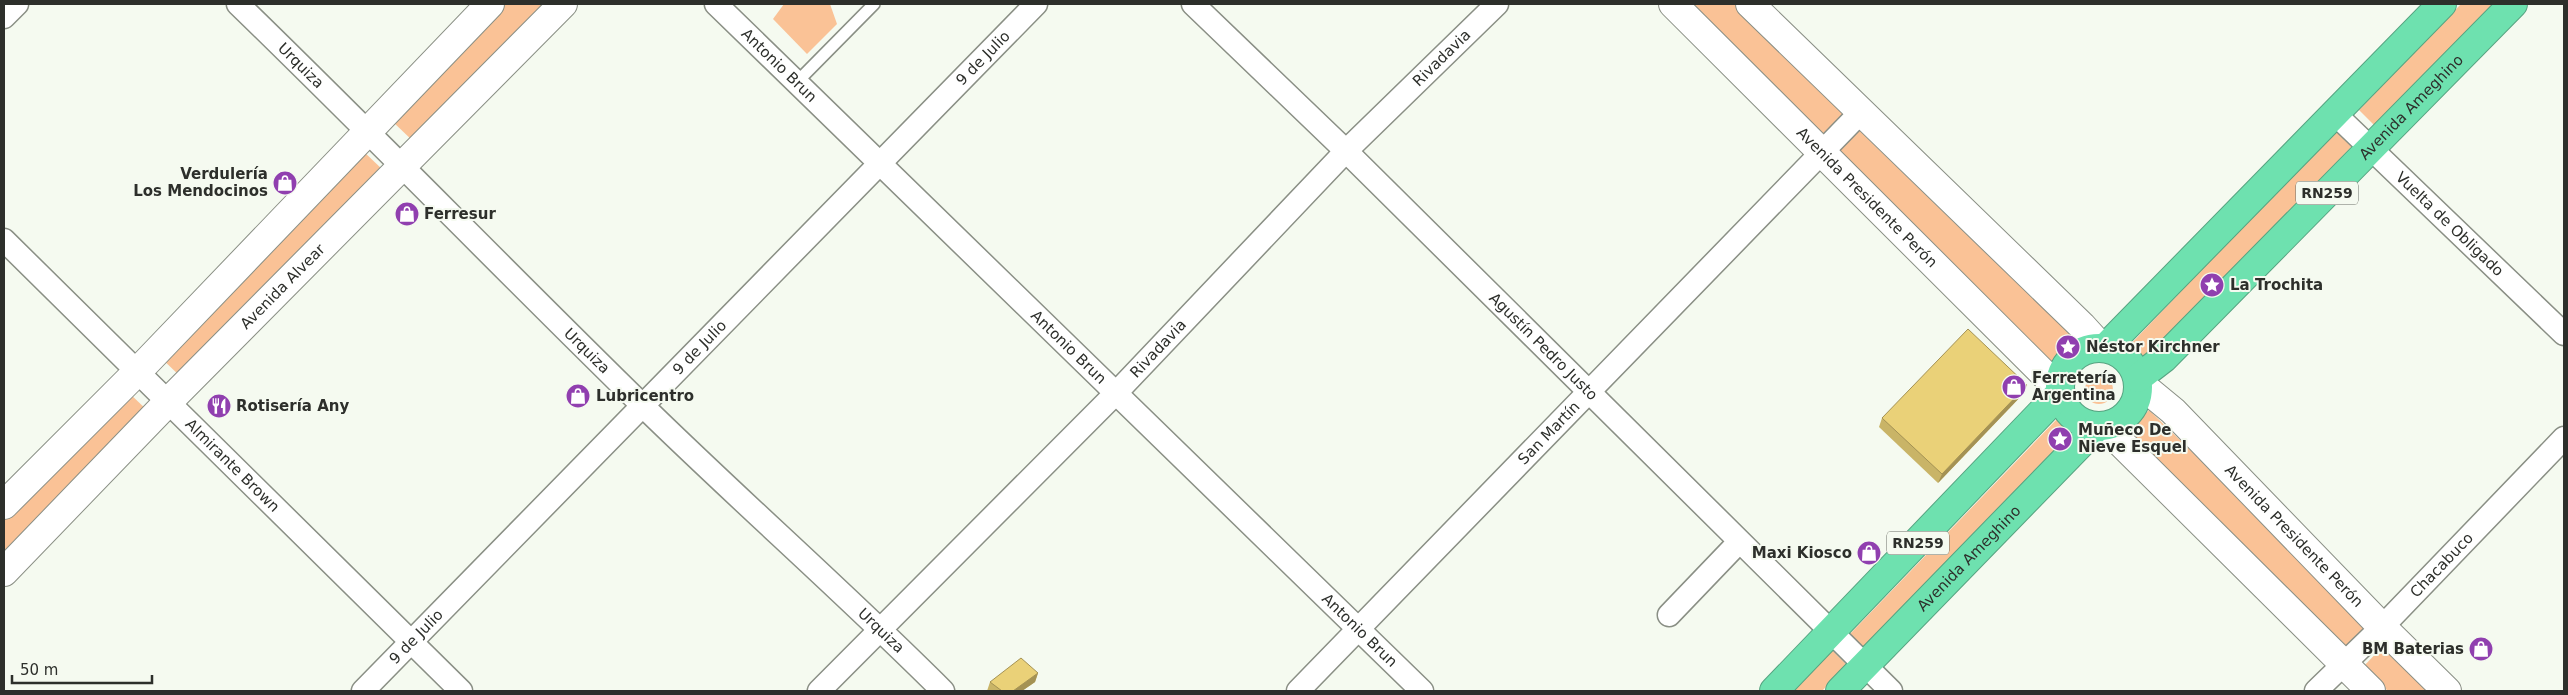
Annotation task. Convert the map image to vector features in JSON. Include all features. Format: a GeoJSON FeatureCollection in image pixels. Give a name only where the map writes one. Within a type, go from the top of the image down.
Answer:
{"type":"FeatureCollection","features":[{"type":"Feature","properties":{"kind":"highway","name":"RN259"},"geometry":{"type":"LineString","coordinates":[[1774,691],[1831,634],[2060,392],[2062,373],[2068,362],[2078,354],[2089,349],[2103,348],[2442,4]]}},
{"type":"Feature","properties":{"kind":"highway","name":"Avenida Ameghino"},"geometry":{"type":"LineString","coordinates":[[2138,380],[2164,358],[2513,4]]}},
{"type":"Feature","properties":{"kind":"highway"},"geometry":{"type":"LineString","coordinates":[[2103,348],[2115,351],[2127,358],[2135,369],[2138,380]]}},
{"type":"Feature","properties":{"kind":"highway","name":"RN259"},"geometry":{"type":"LineString","coordinates":[[2101,427],[2124,419],[2133,409],[2138,396],[2138,380]]}},
{"type":"Feature","properties":{"kind":"highway"},"geometry":{"type":"LineString","coordinates":[[2060,392],[2066,409],[2074,418],[2085,425],[2101,427]]}},
{"type":"Feature","properties":{"kind":"highway","name":"Avenida Ameghino"},"geometry":{"type":"LineString","coordinates":[[1840,691],[2101,427]]}},
{"type":"Feature","properties":{"kind":"main road"},"geometry":{"type":"LineString","coordinates":[[8,493],[138,371],[490,4]]}},
{"type":"Feature","properties":{"kind":"main road","name":"Avenida Alvear"},"geometry":{"type":"LineString","coordinates":[[4,572],[169,401],[564,4]]}},
{"type":"Feature","properties":{"kind":"main road","name":"Avenida Presidente Perón"},"geometry":{"type":"LineString","coordinates":[[1673,4],[1824,153],[2060,392]]}},
{"type":"Feature","properties":{"kind":"main road"},"geometry":{"type":"LineString","coordinates":[[1750,4],[1862,111],[2103,348]]}},
{"type":"Feature","properties":{"kind":"main road","name":"Avenida Presidente Perón"},"geometry":{"type":"LineString","coordinates":[[2138,380],[2173,411],[2382,627],[2447,691]]}},
{"type":"Feature","properties":{"kind":"main road"},"geometry":{"type":"LineString","coordinates":[[2101,427],[2371,691]]}},
{"type":"Feature","properties":{"kind":"street"},"geometry":{"type":"LineString","coordinates":[[4,17],[17,4]]}},
{"type":"Feature","properties":{"kind":"street","name":"Urquiza"},"geometry":{"type":"LineString","coordinates":[[238,4],[369,130],[643,406],[881,629],[944,691]]}},
{"type":"Feature","properties":{"kind":"street","name":"Antonio Brun"},"geometry":{"type":"LineString","coordinates":[[716,4],[796,84],[1422,691]]}},
{"type":"Feature","properties":{"kind":"street","name":"9 de Julio"},"geometry":{"type":"LineString","coordinates":[[363,691],[1036,4]]}},
{"type":"Feature","properties":{"kind":"street","name":"Agustín Pedro Justo"},"geometry":{"type":"LineString","coordinates":[[1193,4],[1346,151],[1831,634],[1891,691]]}},
{"type":"Feature","properties":{"kind":"street","name":"Rivadavia"},"geometry":{"type":"LineString","coordinates":[[819,691],[1116,393],[1346,151],[1497,4]]}},
{"type":"Feature","properties":{"kind":"street","name":"San Martín"},"geometry":{"type":"LineString","coordinates":[[1298,691],[1824,153],[1862,111]]}},
{"type":"Feature","properties":{"kind":"street","name":"Vuelta de Obligado"},"geometry":{"type":"LineString","coordinates":[[2335,114],[2564,334]]}},
{"type":"Feature","properties":{"kind":"street","name":"Almirante Brown"},"geometry":{"type":"LineString","coordinates":[[4,240],[461,691]]}},
{"type":"Feature","properties":{"kind":"street","name":"Chacabuco"},"geometry":{"type":"LineString","coordinates":[[2316,691],[2382,627],[2564,438]]}},
{"type":"Feature","properties":{"kind":"street"},"geometry":{"type":"LineString","coordinates":[[1669,615],[1739,542]]}},
{"type":"Feature","properties":{"kind":"lane"},"geometry":{"type":"LineString","coordinates":[[796,84],[874,4]]}},
{"type":"Feature","properties":{"kind":"shaded area"},"geometry":{"type":"Polygon","coordinates":[[[506,4],[551,4],[415,143],[392,121],[506,4]]]}},
{"type":"Feature","properties":{"kind":"shaded area"},"geometry":{"type":"Polygon","coordinates":[[[784,4],[830,4],[837,24],[807,54],[773,19],[784,4]]]}},
{"type":"Feature","properties":{"kind":"shaded area"},"geometry":{"type":"Polygon","coordinates":[[[1689,4],[1734,4],[1846,113],[1824,135],[1689,4]]]}},
{"type":"Feature","properties":{"kind":"shaded area"},"geometry":{"type":"Polygon","coordinates":[[[2461,4],[2494,4],[2376,127],[2359,110],[2461,4]]]}},
{"type":"Feature","properties":{"kind":"shaded area"},"geometry":{"type":"Polygon","coordinates":[[[2337,128],[2354,144],[2144,364],[2127,348],[2337,128]]]}},
{"type":"Feature","properties":{"kind":"shaded area"},"geometry":{"type":"Polygon","coordinates":[[[1859,130],[2079,343],[2056,366],[1837,153],[1859,130]]]}},
{"type":"Feature","properties":{"kind":"shaded area"},"geometry":{"type":"Polygon","coordinates":[[[361,149],[384,171],[182,378],[159,356],[361,149]]]}},
{"type":"Feature","properties":{"kind":"shaded area"},"geometry":{"type":"Polygon","coordinates":[[[2099,376],[2109,380],[2113,390],[2109,400],[2099,404],[2089,400],[2085,390],[2089,380],[2099,376]]]}},
{"type":"Feature","properties":{"kind":"shaded area"},"geometry":{"type":"Polygon","coordinates":[[[127,391],[150,413],[4,562],[4,517],[127,391]]]}},
{"type":"Feature","properties":{"kind":"shaded area"},"geometry":{"type":"Polygon","coordinates":[[[2149,410],[2369,623],[2346,646],[2127,433],[2149,410]]]}},
{"type":"Feature","properties":{"kind":"shaded area"},"geometry":{"type":"Polygon","coordinates":[[[2060,416],[2077,432],[1866,652],[1849,635],[2060,416]]]}},
{"type":"Feature","properties":{"kind":"shaded area"},"geometry":{"type":"Polygon","coordinates":[[[2385,644],[2433,691],[2388,691],[2363,667],[2385,644]]]}},
{"type":"Feature","properties":{"kind":"shaded area"},"geometry":{"type":"Polygon","coordinates":[[[1830,648],[1847,665],[1822,691],[1789,691],[1830,648]]]}},
{"type":"Feature","properties":{"kind":"building"},"geometry":{"type":"Polygon","coordinates":[[[1968,329],[2027,385],[1942,474],[1882,418],[1968,329]]]}},
{"type":"Feature","properties":{"kind":"building"},"geometry":{"type":"Polygon","coordinates":[[[1021,658],[1038,673],[1013,691],[1002,691],[990,682],[1021,658]]]}},
{"type":"Feature","properties":{"kind":"place","name":"Verdulería Los Mendocinos"},"geometry":{"type":"Point","coordinates":[285,183]}},
{"type":"Feature","properties":{"kind":"place","name":"Ferresur"},"geometry":{"type":"Point","coordinates":[407,214]}},
{"type":"Feature","properties":{"kind":"place","name":"La Trochita"},"geometry":{"type":"Point","coordinates":[2212,285]}},
{"type":"Feature","properties":{"kind":"place","name":"Néstor Kirchner"},"geometry":{"type":"Point","coordinates":[2068,347]}},
{"type":"Feature","properties":{"kind":"place","name":"Ferretería Argentina"},"geometry":{"type":"Point","coordinates":[2014,387]}},
{"type":"Feature","properties":{"kind":"place","name":"Lubricentro"},"geometry":{"type":"Point","coordinates":[578,396]}},
{"type":"Feature","properties":{"kind":"place","name":"Rotisería Any"},"geometry":{"type":"Point","coordinates":[219,406]}},
{"type":"Feature","properties":{"kind":"place","name":"Muñeco De Nieve Esquel"},"geometry":{"type":"Point","coordinates":[2060,439]}},
{"type":"Feature","properties":{"kind":"place","name":"Maxi Kiosco"},"geometry":{"type":"Point","coordinates":[1869,553]}},
{"type":"Feature","properties":{"kind":"place","name":"BM Baterias"},"geometry":{"type":"Point","coordinates":[2481,649]}}]}
